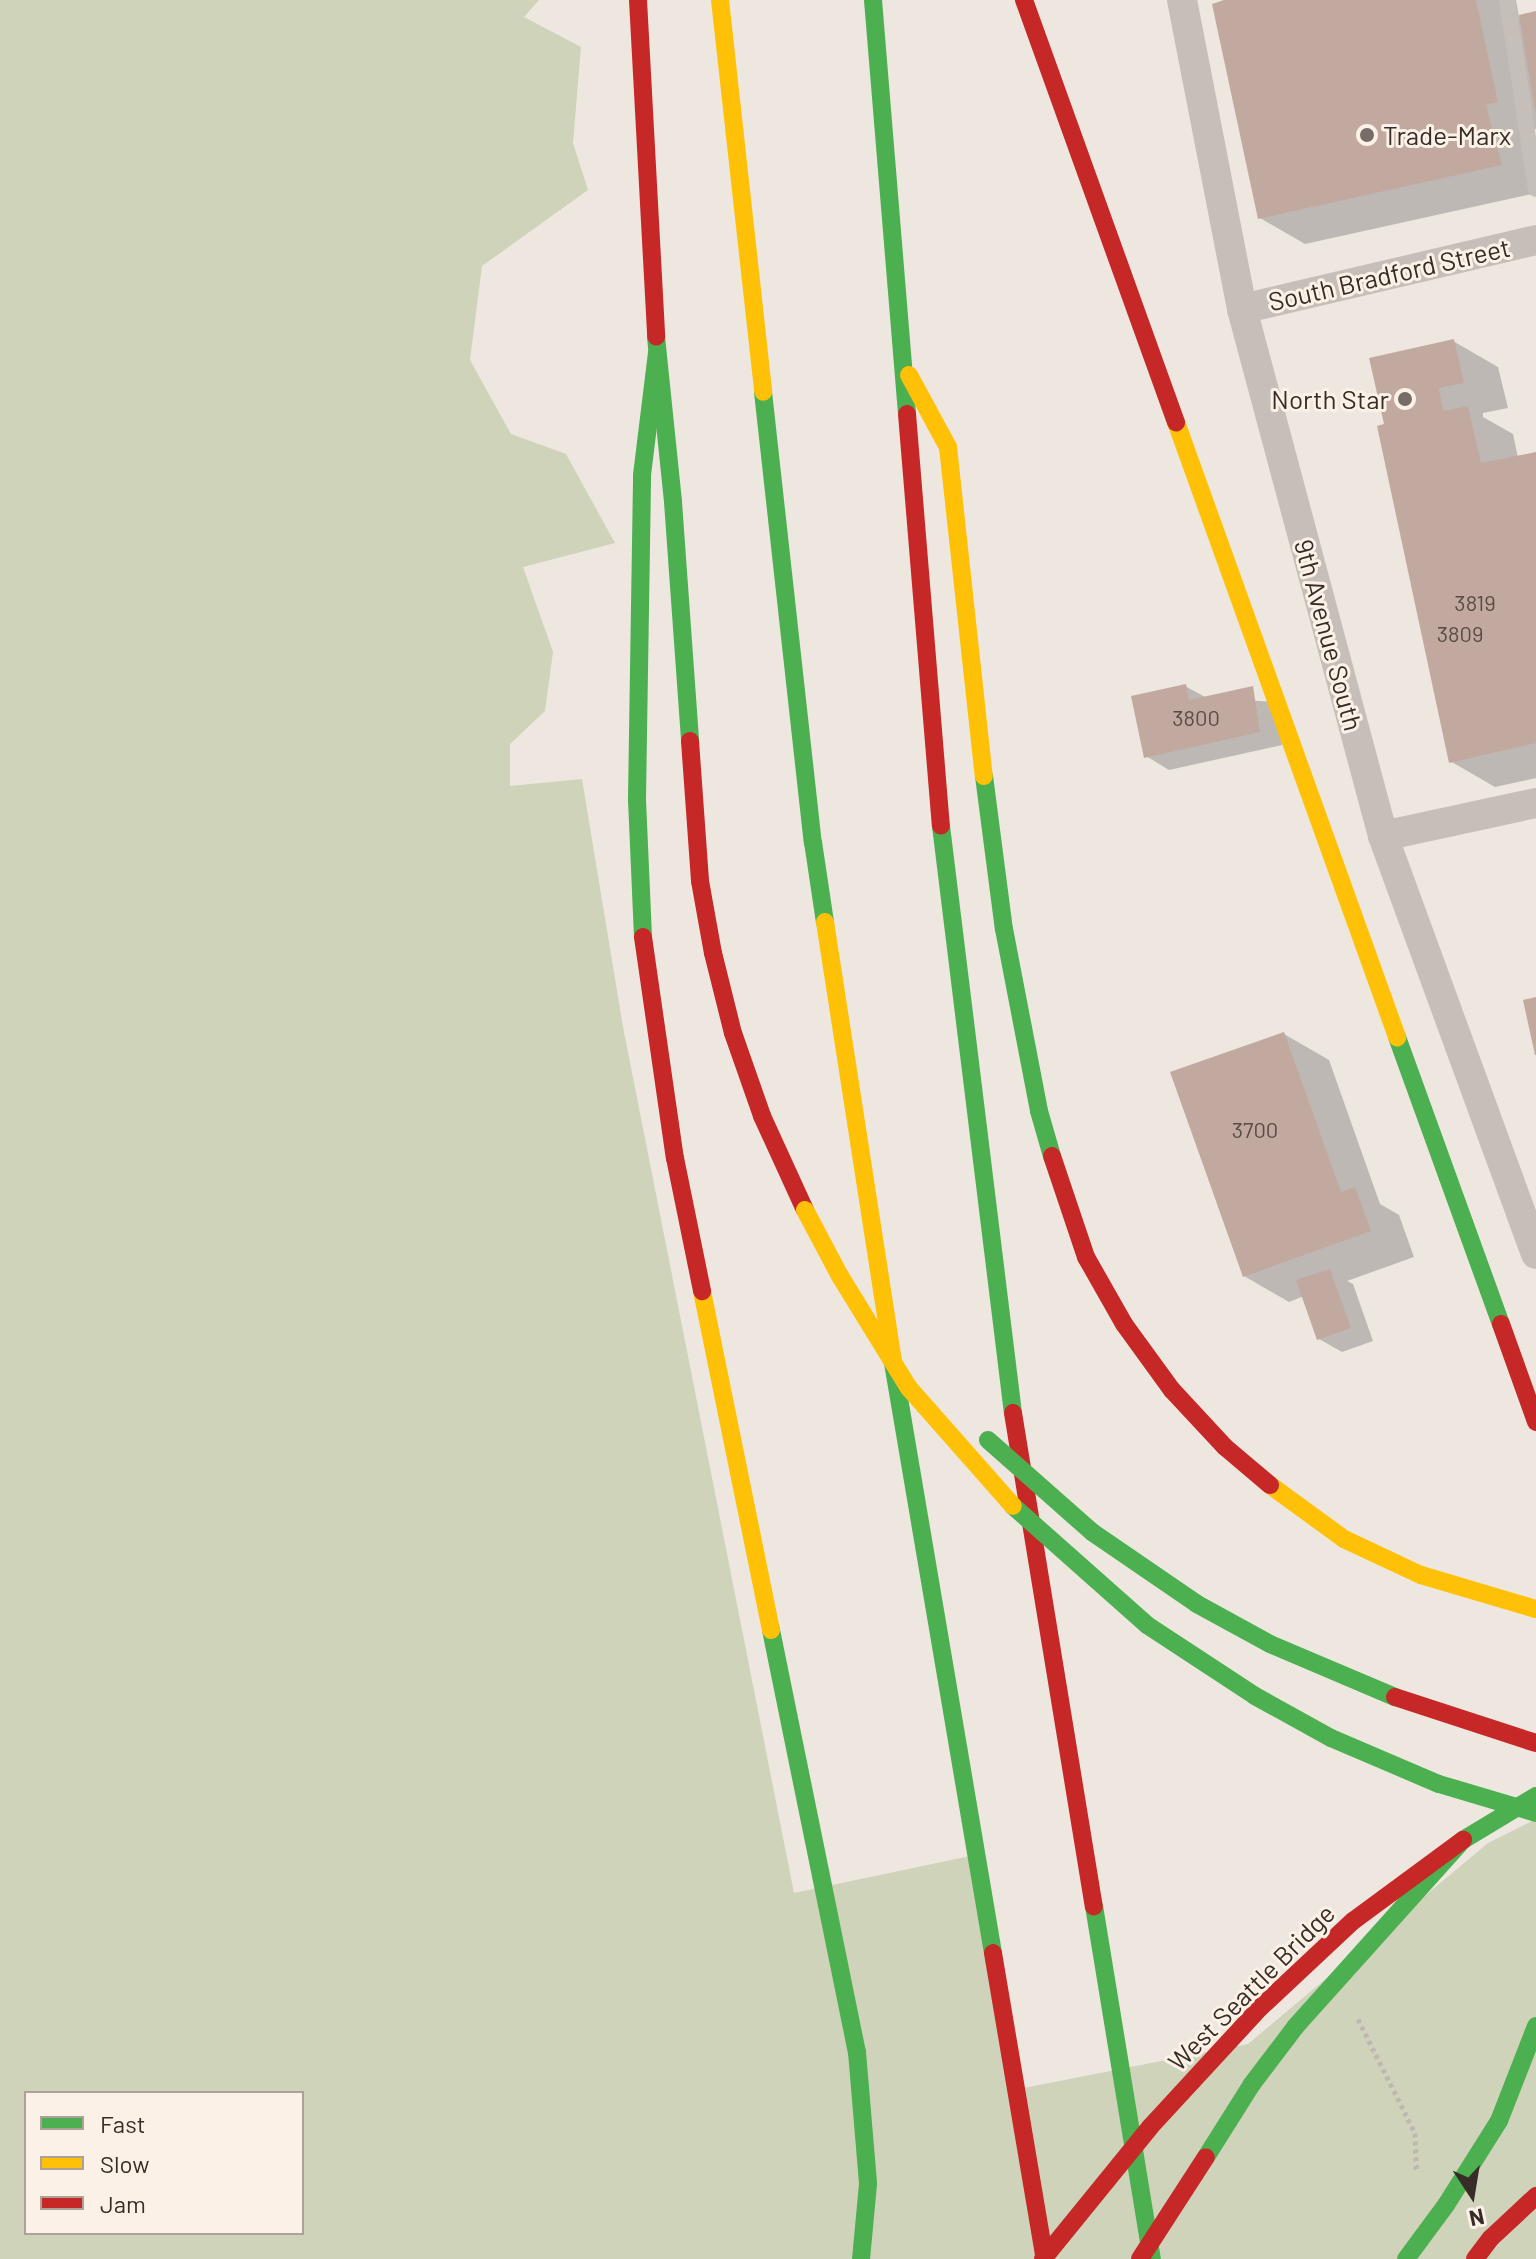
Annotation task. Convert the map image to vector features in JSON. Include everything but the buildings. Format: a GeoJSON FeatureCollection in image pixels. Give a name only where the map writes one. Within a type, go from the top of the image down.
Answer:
{"type":"FeatureCollection","features":[{"type":"Feature","properties":{"kind":"highway"},"geometry":{"type":"LineString","coordinates":[[638,0],[657,352],[673,502],[692,797],[706,917],[733,1033],[762,1116],[805,1210],[840,1276],[909,1388],[1020,1514],[1147,1625],[1255,1696],[1331,1738],[1439,1784],[1536,1813]]}},
{"type":"Feature","properties":{"kind":"highway"},"geometry":{"type":"LineString","coordinates":[[720,0],[813,842],[904,1435],[1044,2259]]}},
{"type":"Feature","properties":{"kind":"highway"},"geometry":{"type":"LineString","coordinates":[[873,0],[941,824],[1013,1411],[1152,2259]]}},
{"type":"Feature","properties":{"kind":"highway"},"geometry":{"type":"LineString","coordinates":[[1024,0],[1536,1422]]}},
{"type":"Feature","properties":{"kind":"highway"},"geometry":{"type":"LineString","coordinates":[[657,352],[642,475],[637,799],[640,920],[657,1060],[857,2052],[868,2184],[861,2259]]}},
{"type":"Feature","properties":{"kind":"highway"},"geometry":{"type":"LineString","coordinates":[[901,359],[948,447],[989,819],[1010,965],[1047,1141],[1086,1257],[1139,1347],[1172,1390],[1225,1447],[1296,1507],[1344,1539],[1421,1575],[1536,1609]]}},
{"type":"Feature","properties":{"kind":"highway"},"geometry":{"type":"LineString","coordinates":[[805,1210],[913,1356]]}},
{"type":"Feature","properties":{"kind":"highway"},"geometry":{"type":"LineString","coordinates":[[977,1429],[1092,1532],[1197,1604],[1270,1644],[1372,1690],[1536,1743]]}},
{"type":"Feature","properties":{"kind":"highway","name":"West Seattle Bridge"},"geometry":{"type":"LineString","coordinates":[[1044,2259],[1151,2126],[1261,2007],[1353,1921],[1463,1840],[1536,1796]]}},
{"type":"Feature","properties":{"kind":"highway"},"geometry":{"type":"LineString","coordinates":[[1140,2259],[1269,2061],[1463,1840]]}},
{"type":"Feature","properties":{"kind":"highway"},"geometry":{"type":"LineString","coordinates":[[1406,2259],[1446,2205],[1499,2121],[1536,2026]]}},
{"type":"Feature","properties":{"kind":"highway"},"geometry":{"type":"LineString","coordinates":[[1475,2259],[1491,2238],[1536,2196]]}},
{"type":"Feature","properties":{"kind":"street","name":"9th Avenue South"},"geometry":{"type":"LineString","coordinates":[[1182,0],[1242,309],[1383,836],[1536,1254]]}},
{"type":"Feature","properties":{"kind":"street","name":"South Bradford Street"},"geometry":{"type":"LineString","coordinates":[[1242,309],[1536,240]]}},
{"type":"Feature","properties":{"kind":"street"},"geometry":{"type":"LineString","coordinates":[[1383,836],[1536,803]]}},
{"type":"Feature","properties":{"kind":"lane"},"geometry":{"type":"LineString","coordinates":[[1507,0],[1536,189]]}},
{"type":"Feature","properties":{"kind":"path"},"geometry":{"type":"LineString","coordinates":[[1352,2007],[1415,2133],[1416,2180]]}},
{"type":"Feature","properties":{"kind":"green space"},"geometry":{"type":"Polygon","coordinates":[[[0,0],[539,0],[524,17],[581,47],[573,143],[588,190],[482,266],[470,360],[511,434],[566,454],[615,543],[523,567],[553,652],[545,711],[510,744],[510,786],[582,779],[623,1027],[794,1893],[975,1855],[1014,2090],[1248,2044],[1488,1843],[1536,1819],[1536,2259],[0,2259],[0,0]]]}},
{"type":"Feature","properties":{"kind":"traffic: fast"},"geometry":{"type":"LineString","coordinates":[[873,0],[907,414]]}},
{"type":"Feature","properties":{"kind":"traffic: fast"},"geometry":{"type":"LineString","coordinates":[[656,337],[673,502],[690,741]]}},
{"type":"Feature","properties":{"kind":"traffic: fast"},"geometry":{"type":"LineString","coordinates":[[643,937],[637,799],[642,475],[657,352]]}},
{"type":"Feature","properties":{"kind":"traffic: fast"},"geometry":{"type":"LineString","coordinates":[[763,392],[813,842],[825,922]]}},
{"type":"Feature","properties":{"kind":"traffic: fast"},"geometry":{"type":"LineString","coordinates":[[984,776],[1004,929],[1039,1111],[1052,1156]]}},
{"type":"Feature","properties":{"kind":"traffic: fast"},"geometry":{"type":"LineString","coordinates":[[941,826],[1013,1413]]}},
{"type":"Feature","properties":{"kind":"traffic: fast"},"geometry":{"type":"LineString","coordinates":[[1397,1037],[1501,1324]]}},
{"type":"Feature","properties":{"kind":"traffic: fast"},"geometry":{"type":"LineString","coordinates":[[892,1357],[993,1953]]}},
{"type":"Feature","properties":{"kind":"traffic: fast"},"geometry":{"type":"LineString","coordinates":[[988,1440],[1092,1532],[1197,1604],[1270,1644],[1395,1697]]}},
{"type":"Feature","properties":{"kind":"traffic: fast"},"geometry":{"type":"LineString","coordinates":[[1013,1506],[1147,1625],[1255,1696],[1331,1738],[1439,1784],[1536,1813]]}},
{"type":"Feature","properties":{"kind":"traffic: fast"},"geometry":{"type":"LineString","coordinates":[[771,1630],[857,2052],[868,2184],[861,2259]]}},
{"type":"Feature","properties":{"kind":"traffic: fast"},"geometry":{"type":"LineString","coordinates":[[1206,2157],[1252,2084],[1296,2026],[1463,1840],[1536,1796]]}},
{"type":"Feature","properties":{"kind":"traffic: fast"},"geometry":{"type":"LineString","coordinates":[[1094,1906],[1152,2259]]}},
{"type":"Feature","properties":{"kind":"traffic: fast"},"geometry":{"type":"LineString","coordinates":[[1406,2259],[1446,2205],[1499,2121],[1536,2026]]}},
{"type":"Feature","properties":{"kind":"traffic: slow"},"geometry":{"type":"LineString","coordinates":[[720,0],[763,392]]}},
{"type":"Feature","properties":{"kind":"traffic: slow"},"geometry":{"type":"LineString","coordinates":[[909,375],[948,447],[984,776]]}},
{"type":"Feature","properties":{"kind":"traffic: slow"},"geometry":{"type":"LineString","coordinates":[[1176,422],[1397,1037]]}},
{"type":"Feature","properties":{"kind":"traffic: slow"},"geometry":{"type":"LineString","coordinates":[[825,922],[892,1357]]}},
{"type":"Feature","properties":{"kind":"traffic: slow"},"geometry":{"type":"LineString","coordinates":[[805,1210],[840,1276],[909,1388],[1013,1506]]}},
{"type":"Feature","properties":{"kind":"traffic: slow"},"geometry":{"type":"LineString","coordinates":[[702,1291],[771,1630]]}},
{"type":"Feature","properties":{"kind":"traffic: slow"},"geometry":{"type":"LineString","coordinates":[[1270,1485],[1344,1539],[1421,1575],[1536,1609]]}},
{"type":"Feature","properties":{"kind":"traffic: jam"},"geometry":{"type":"LineString","coordinates":[[638,0],[656,337]]}},
{"type":"Feature","properties":{"kind":"traffic: jam"},"geometry":{"type":"LineString","coordinates":[[1024,0],[1176,422]]}},
{"type":"Feature","properties":{"kind":"traffic: jam"},"geometry":{"type":"LineString","coordinates":[[907,414],[941,826]]}},
{"type":"Feature","properties":{"kind":"traffic: jam"},"geometry":{"type":"LineString","coordinates":[[690,741],[700,881],[713,953],[733,1033],[762,1116],[805,1210]]}},
{"type":"Feature","properties":{"kind":"traffic: jam"},"geometry":{"type":"LineString","coordinates":[[643,937],[675,1158],[702,1291]]}},
{"type":"Feature","properties":{"kind":"traffic: jam"},"geometry":{"type":"LineString","coordinates":[[1052,1156],[1086,1257],[1124,1324],[1172,1390],[1225,1447],[1270,1485]]}},
{"type":"Feature","properties":{"kind":"traffic: jam"},"geometry":{"type":"LineString","coordinates":[[1501,1324],[1536,1422]]}},
{"type":"Feature","properties":{"kind":"traffic: jam"},"geometry":{"type":"LineString","coordinates":[[1013,1413],[1094,1906]]}},
{"type":"Feature","properties":{"kind":"traffic: jam"},"geometry":{"type":"LineString","coordinates":[[1395,1697],[1536,1743]]}},
{"type":"Feature","properties":{"kind":"traffic: jam"},"geometry":{"type":"LineString","coordinates":[[1043,2259],[1151,2126],[1261,2007],[1353,1921],[1463,1840]]}},
{"type":"Feature","properties":{"kind":"traffic: jam"},"geometry":{"type":"LineString","coordinates":[[993,1953],[1045,2259]]}},
{"type":"Feature","properties":{"kind":"traffic: jam"},"geometry":{"type":"LineString","coordinates":[[1140,2259],[1206,2157]]}},
{"type":"Feature","properties":{"kind":"traffic: jam"},"geometry":{"type":"LineString","coordinates":[[1475,2259],[1491,2238],[1536,2196]]}},
{"type":"Feature","properties":{"kind":"place","name":"Trade-Marx"},"geometry":{"type":"Point","coordinates":[1367,135]}},
{"type":"Feature","properties":{"kind":"place","name":"North Star"},"geometry":{"type":"Point","coordinates":[1405,399]}}]}
